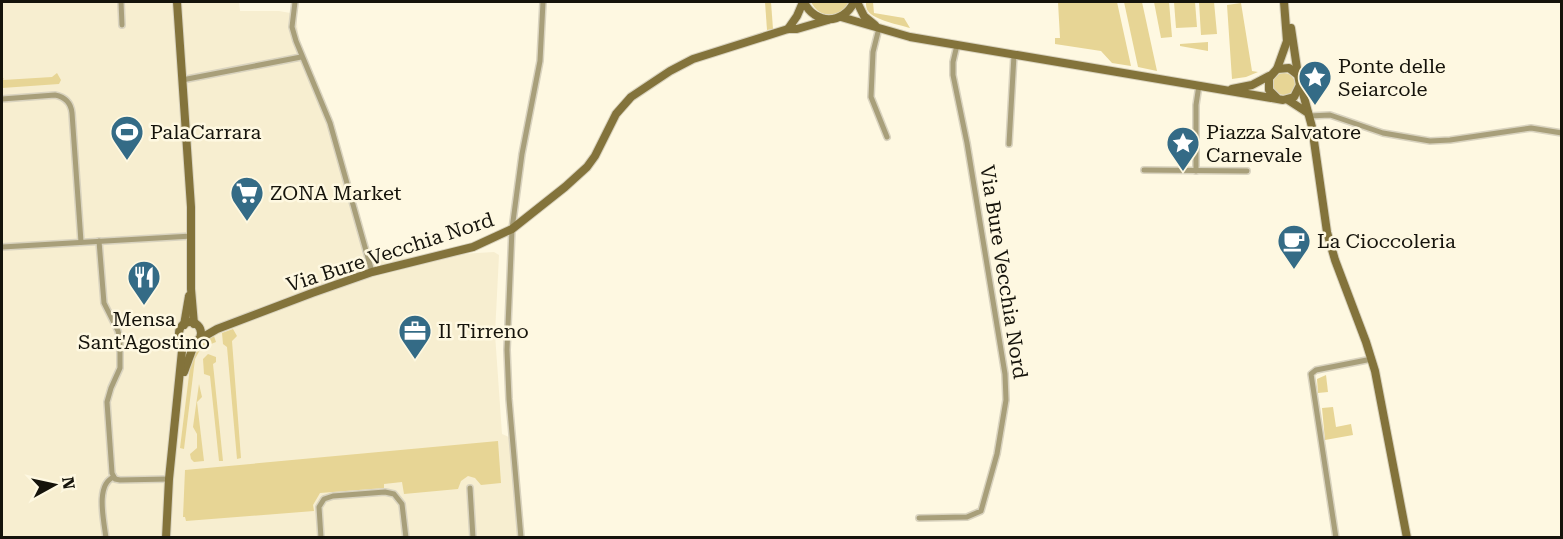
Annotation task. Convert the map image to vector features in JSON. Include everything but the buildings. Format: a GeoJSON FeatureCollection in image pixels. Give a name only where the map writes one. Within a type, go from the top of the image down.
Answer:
{"type":"FeatureCollection","features":[{"type":"Feature","properties":{"kind":"street"},"geometry":{"type":"LineString","coordinates":[[121,2],[123,25]]}},
{"type":"Feature","properties":{"kind":"street"},"geometry":{"type":"LineString","coordinates":[[177,2],[192,236],[191,289],[196,325],[200,335],[180,382]]}},
{"type":"Feature","properties":{"kind":"street"},"geometry":{"type":"LineString","coordinates":[[295,2],[292,27],[330,123],[372,272]]}},
{"type":"Feature","properties":{"kind":"street"},"geometry":{"type":"LineString","coordinates":[[521,537],[507,367],[512,229],[522,154],[540,60],[543,2]]}},
{"type":"Feature","properties":{"kind":"street"},"geometry":{"type":"LineString","coordinates":[[803,2],[814,15],[828,20]]}},
{"type":"Feature","properties":{"kind":"street"},"geometry":{"type":"LineString","coordinates":[[788,29],[803,2]]}},
{"type":"Feature","properties":{"kind":"street"},"geometry":{"type":"LineString","coordinates":[[841,17],[855,2],[864,16],[879,28]]}},
{"type":"Feature","properties":{"kind":"street"},"geometry":{"type":"LineString","coordinates":[[1224,90],[1252,85],[1277,69],[1286,46],[1284,2]]}},
{"type":"Feature","properties":{"kind":"street"},"geometry":{"type":"LineString","coordinates":[[1285,12],[1290,24],[1300,85],[1309,115],[1327,232],[1335,260],[1372,359],[1407,537]]}},
{"type":"Feature","properties":{"kind":"street"},"geometry":{"type":"LineString","coordinates":[[841,17],[902,35],[1288,100],[1309,115],[1330,116],[1383,133],[1430,141],[1532,128],[1562,133]]}},
{"type":"Feature","properties":{"kind":"street","name":"Via Bure Vecchia Nord"},"geometry":{"type":"LineString","coordinates":[[197,341],[217,329],[372,272],[473,247],[512,229],[587,167],[595,156],[615,114],[631,97],[670,70],[693,59],[788,29],[798,29],[841,17]]}},
{"type":"Feature","properties":{"kind":"street"},"geometry":{"type":"LineString","coordinates":[[879,28],[873,52],[871,97],[887,137]]}},
{"type":"Feature","properties":{"kind":"street","name":"Via Bure Vecchia Nord"},"geometry":{"type":"LineString","coordinates":[[919,518],[967,517],[981,512],[997,454],[1006,400],[1005,374],[998,329],[953,75],[953,60],[957,45]]}},
{"type":"Feature","properties":{"kind":"street","name":"Via Bure Vecchia Nord"},"geometry":{"type":"LineString","coordinates":[[1009,144],[1014,55]]}},
{"type":"Feature","properties":{"kind":"street"},"geometry":{"type":"LineString","coordinates":[[182,80],[302,57]]}},
{"type":"Feature","properties":{"kind":"street"},"geometry":{"type":"LineString","coordinates":[[1277,69],[1289,68],[1298,75]]}},
{"type":"Feature","properties":{"kind":"street"},"geometry":{"type":"LineString","coordinates":[[1269,76],[1269,90],[1278,99]]}},
{"type":"Feature","properties":{"kind":"street"},"geometry":{"type":"LineString","coordinates":[[1196,171],[1199,85]]}},
{"type":"Feature","properties":{"kind":"street"},"geometry":{"type":"LineString","coordinates":[[1288,100],[1296,95],[1300,85]]}},
{"type":"Feature","properties":{"kind":"street"},"geometry":{"type":"LineString","coordinates":[[2,99],[56,95],[62,97],[70,105],[81,242]]}},
{"type":"Feature","properties":{"kind":"street"},"geometry":{"type":"LineString","coordinates":[[1144,170],[1247,171]]}},
{"type":"Feature","properties":{"kind":"street"},"geometry":{"type":"LineString","coordinates":[[2,247],[192,236]]}},
{"type":"Feature","properties":{"kind":"street"},"geometry":{"type":"LineString","coordinates":[[99,241],[104,303],[120,339],[120,368],[107,402],[112,471],[114,477],[120,480],[169,479]]}},
{"type":"Feature","properties":{"kind":"street"},"geometry":{"type":"LineString","coordinates":[[166,537],[169,479],[183,341],[179,333],[184,325],[191,289]]}},
{"type":"Feature","properties":{"kind":"street"},"geometry":{"type":"LineString","coordinates":[[184,325],[189,323],[217,329]]}},
{"type":"Feature","properties":{"kind":"street"},"geometry":{"type":"LineString","coordinates":[[183,341],[189,344],[197,341]]}},
{"type":"Feature","properties":{"kind":"street"},"geometry":{"type":"LineString","coordinates":[[1336,537],[1311,374],[1316,370],[1372,359]]}},
{"type":"Feature","properties":{"kind":"street"},"geometry":{"type":"LineString","coordinates":[[106,537],[102,489],[107,480],[114,477]]}},
{"type":"Feature","properties":{"kind":"street"},"geometry":{"type":"LineString","coordinates":[[470,488],[473,537]]}},
{"type":"Feature","properties":{"kind":"street"},"geometry":{"type":"LineString","coordinates":[[321,537],[319,507],[324,499],[391,492],[401,500],[406,537]]}},
{"type":"Feature","properties":{"kind":"shaded area"},"geometry":{"type":"Polygon","coordinates":[[[2,2],[239,2],[240,11],[279,11],[296,14],[299,41],[332,119],[370,254],[378,259],[494,252],[499,255],[495,334],[502,434],[516,440],[525,537],[2,537],[2,2]]]}},
{"type":"Feature","properties":{"kind":"shaded area"},"geometry":{"type":"Polygon","coordinates":[[[765,2],[771,2],[773,29],[767,30],[765,2]]]}},
{"type":"Feature","properties":{"kind":"shaded area"},"geometry":{"type":"Polygon","coordinates":[[[811,2],[850,2],[841,11],[830,15],[819,12],[811,2]]]}},
{"type":"Feature","properties":{"kind":"shaded area"},"geometry":{"type":"Polygon","coordinates":[[[866,2],[873,2],[874,13],[904,18],[910,28],[876,17],[867,10],[866,2]]]}},
{"type":"Feature","properties":{"kind":"shaded area"},"geometry":{"type":"Polygon","coordinates":[[[1058,2],[1117,2],[1131,66],[1112,63],[1101,51],[1055,44],[1055,38],[1060,38],[1058,2]]]}},
{"type":"Feature","properties":{"kind":"shaded area"},"geometry":{"type":"Polygon","coordinates":[[[1124,2],[1142,2],[1157,71],[1138,67],[1124,2]]]}},
{"type":"Feature","properties":{"kind":"shaded area"},"geometry":{"type":"Polygon","coordinates":[[[1154,2],[1169,2],[1172,37],[1161,38],[1154,2]]]}},
{"type":"Feature","properties":{"kind":"shaded area"},"geometry":{"type":"Polygon","coordinates":[[[1174,2],[1195,2],[1197,27],[1176,28],[1174,2]]]}},
{"type":"Feature","properties":{"kind":"shaded area"},"geometry":{"type":"Polygon","coordinates":[[[1199,2],[1214,2],[1217,34],[1201,35],[1199,2]]]}},
{"type":"Feature","properties":{"kind":"shaded area"},"geometry":{"type":"Polygon","coordinates":[[[1241,3],[1252,71],[1258,72],[1232,79],[1227,5],[1241,3]]]}},
{"type":"Feature","properties":{"kind":"shaded area"},"geometry":{"type":"Polygon","coordinates":[[[1208,42],[1208,51],[1180,46],[1180,44],[1208,42]]]}},
{"type":"Feature","properties":{"kind":"shaded area"},"geometry":{"type":"Polygon","coordinates":[[[57,73],[61,80],[59,84],[2,88],[2,79],[4,78],[3,80],[52,77],[57,73]]]}},
{"type":"Feature","properties":{"kind":"shaded area"},"geometry":{"type":"Polygon","coordinates":[[[1284,73],[1292,76],[1295,84],[1292,92],[1284,95],[1276,92],[1273,84],[1276,76],[1284,73]]]}},
{"type":"Feature","properties":{"kind":"shaded area"},"geometry":{"type":"Polygon","coordinates":[[[233,329],[237,336],[232,341],[241,458],[237,459],[227,347],[223,344],[222,333],[233,329]]]}},
{"type":"Feature","properties":{"kind":"shaded area"},"geometry":{"type":"Polygon","coordinates":[[[214,336],[216,342],[201,348],[195,359],[184,449],[180,448],[191,359],[198,344],[214,336]]]}},
{"type":"Feature","properties":{"kind":"shaded area"},"geometry":{"type":"Polygon","coordinates":[[[208,354],[216,357],[216,362],[213,364],[223,461],[219,461],[210,376],[204,374],[203,359],[208,354]]]}},
{"type":"Feature","properties":{"kind":"shaded area"},"geometry":{"type":"Polygon","coordinates":[[[1326,375],[1328,392],[1318,393],[1317,379],[1326,375]]]}},
{"type":"Feature","properties":{"kind":"shaded area"},"geometry":{"type":"Polygon","coordinates":[[[199,384],[202,397],[197,402],[204,461],[194,462],[190,454],[197,448],[197,434],[193,427],[199,384]]]}},
{"type":"Feature","properties":{"kind":"shaded area"},"geometry":{"type":"Polygon","coordinates":[[[1333,407],[1336,427],[1351,424],[1353,435],[1325,440],[1322,408],[1333,407]]]}},
{"type":"Feature","properties":{"kind":"shaded area"},"geometry":{"type":"Polygon","coordinates":[[[498,441],[501,483],[481,485],[475,478],[468,476],[461,481],[458,489],[404,494],[402,482],[384,484],[384,488],[320,493],[313,505],[314,511],[186,521],[183,517],[185,470],[498,441]]]}},
{"type":"Feature","properties":{"kind":"place","name":"Ponte delle Seiarcole"},"geometry":{"type":"Point","coordinates":[1315,106]}},
{"type":"Feature","properties":{"kind":"place","name":"PalaCarrara"},"geometry":{"type":"Point","coordinates":[127,161]}},
{"type":"Feature","properties":{"kind":"place","name":"Piazza Salvatore Carnevale"},"geometry":{"type":"Point","coordinates":[1183,172]}},
{"type":"Feature","properties":{"kind":"place","name":"ZONA Market"},"geometry":{"type":"Point","coordinates":[247,222]}},
{"type":"Feature","properties":{"kind":"place","name":"La Cioccoleria"},"geometry":{"type":"Point","coordinates":[1294,270]}},
{"type":"Feature","properties":{"kind":"place","name":"Mensa Sant'Agostino"},"geometry":{"type":"Point","coordinates":[144,306]}},
{"type":"Feature","properties":{"kind":"place","name":"Il Tirreno"},"geometry":{"type":"Point","coordinates":[415,360]}}]}
